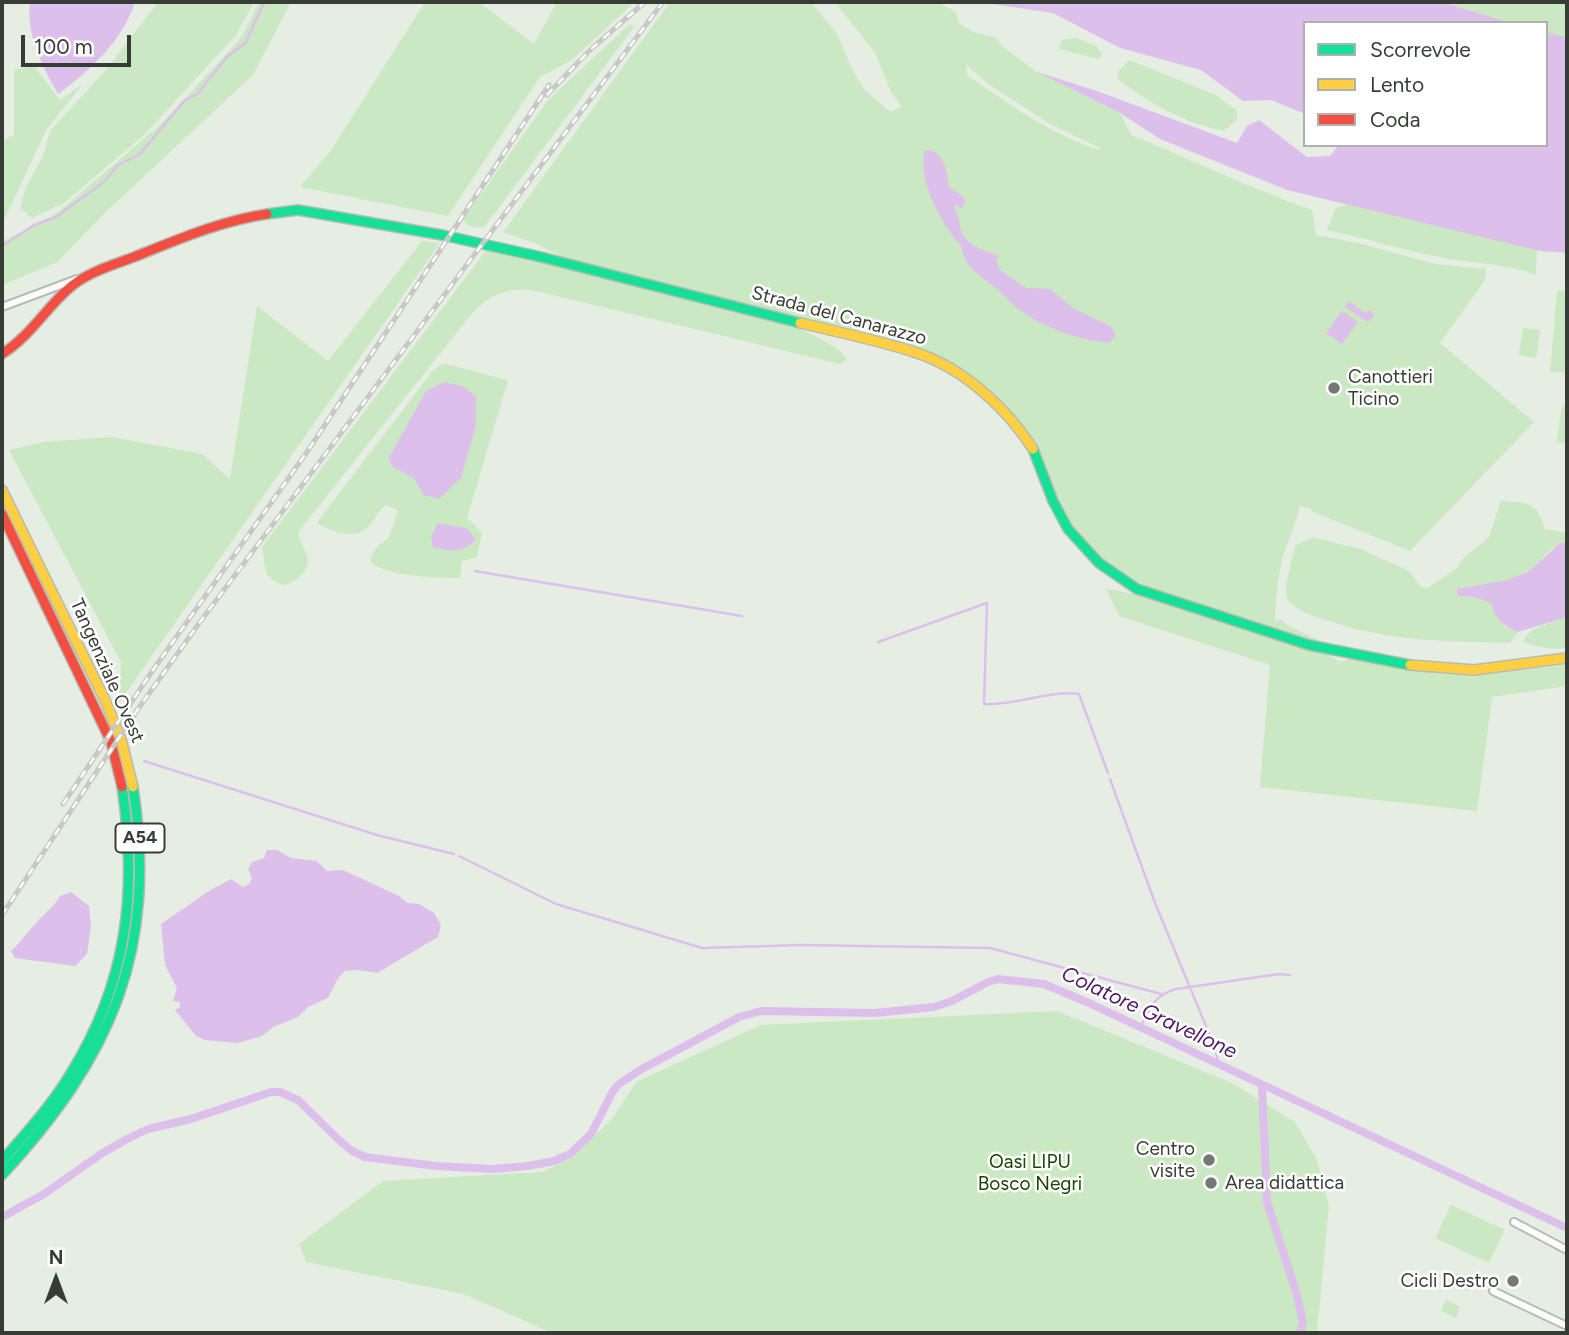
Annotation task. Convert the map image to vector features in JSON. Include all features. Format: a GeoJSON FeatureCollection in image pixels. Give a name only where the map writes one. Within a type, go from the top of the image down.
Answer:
{"type":"FeatureCollection","features":[{"type":"Feature","properties":{"kind":"main road","name":"Strada del Canarazzo"},"geometry":{"type":"LineString","coordinates":[[85,276],[189,235],[242,218],[298,210],[489,245],[907,349],[932,358],[964,377],[1023,433],[1032,448],[1054,504],[1070,532],[1095,561],[1114,576],[1138,589],[1309,645],[1410,665],[1474,670],[1567,658]]}},
{"type":"Feature","properties":{"kind":"main road"},"geometry":{"type":"LineString","coordinates":[[2,354],[18,344],[85,276]]}},
{"type":"Feature","properties":{"kind":"main road","name":"Tangenziale Ovest"},"geometry":{"type":"LineString","coordinates":[[2,490],[90,669],[120,737],[139,819],[142,873],[129,961],[99,1045],[63,1102],[2,1175]]}},
{"type":"Feature","properties":{"kind":"main road","name":"Tangenziale Ovest"},"geometry":{"type":"LineString","coordinates":[[2,514],[111,742],[128,817],[131,868],[127,928],[103,1014],[57,1096],[2,1161]]}},
{"type":"Feature","properties":{"kind":"street"},"geometry":{"type":"LineString","coordinates":[[2,307],[85,276]]}},
{"type":"Feature","properties":{"kind":"street"},"geometry":{"type":"LineString","coordinates":[[46,290],[55,293],[59,300]]}},
{"type":"Feature","properties":{"kind":"street"},"geometry":{"type":"LineString","coordinates":[[1514,1222],[1567,1250]]}},
{"type":"Feature","properties":{"kind":"street"},"geometry":{"type":"LineString","coordinates":[[1493,1291],[1567,1326]]}},
{"type":"Feature","properties":{"kind":"green space"},"geometry":{"type":"Polygon","coordinates":[[[158,2],[254,2],[236,35],[144,135],[64,203],[32,218],[20,208],[26,187],[43,156],[50,131],[105,71],[158,2]]]}},
{"type":"Feature","properties":{"kind":"green space"},"geometry":{"type":"Polygon","coordinates":[[[259,2],[291,2],[253,75],[111,207],[57,262],[2,285],[2,242],[57,213],[160,125],[241,38],[259,2]]]}},
{"type":"Feature","properties":{"kind":"green space"},"geometry":{"type":"Polygon","coordinates":[[[425,2],[479,2],[534,44],[557,2],[635,2],[572,60],[540,77],[448,216],[300,187],[332,149],[425,2]]]}},
{"type":"Feature","properties":{"kind":"green space"},"geometry":{"type":"Polygon","coordinates":[[[670,2],[811,2],[837,34],[864,89],[890,112],[902,107],[891,92],[875,53],[835,2],[938,2],[956,12],[959,23],[973,32],[996,38],[1003,47],[1037,72],[1120,113],[1131,135],[1312,210],[1316,235],[1362,244],[1435,264],[1486,269],[1485,280],[1440,343],[1534,422],[1410,551],[1300,506],[1280,568],[1275,621],[1280,619],[1335,648],[1166,593],[1114,569],[1082,540],[1061,504],[1030,439],[1005,409],[973,380],[941,358],[870,335],[865,319],[860,319],[855,333],[573,262],[534,243],[503,232],[670,2]],[[966,65],[967,75],[1014,107],[1065,136],[1100,150],[1052,125],[991,86],[966,65]]]}},
{"type":"Feature","properties":{"kind":"green space"},"geometry":{"type":"Polygon","coordinates":[[[1442,2],[1567,2],[1567,38],[1548,33],[1548,21],[1504,21],[1442,2]]]}},
{"type":"Feature","properties":{"kind":"green space"},"geometry":{"type":"Polygon","coordinates":[[[630,24],[634,27],[485,226],[475,228],[468,225],[463,220],[548,100],[630,24]]]}},
{"type":"Feature","properties":{"kind":"green space"},"geometry":{"type":"Polygon","coordinates":[[[1076,38],[1096,46],[1102,54],[1099,59],[1059,49],[1062,40],[1076,38]]]}},
{"type":"Feature","properties":{"kind":"green space"},"geometry":{"type":"Polygon","coordinates":[[[1129,60],[1216,95],[1237,111],[1237,119],[1224,131],[1195,123],[1168,111],[1117,78],[1119,71],[1129,60]]]}},
{"type":"Feature","properties":{"kind":"green space"},"geometry":{"type":"Polygon","coordinates":[[[34,66],[60,100],[83,84],[47,129],[2,224],[2,141],[14,135],[14,70],[34,66]]]}},
{"type":"Feature","properties":{"kind":"green space"},"geometry":{"type":"Polygon","coordinates":[[[1348,204],[1537,250],[1536,275],[1504,266],[1419,253],[1327,230],[1336,208],[1348,204]]]}},
{"type":"Feature","properties":{"kind":"green space"},"geometry":{"type":"Polygon","coordinates":[[[422,241],[440,243],[119,703],[121,662],[9,450],[43,442],[112,437],[202,454],[230,479],[257,306],[328,361],[422,241]]]}},
{"type":"Feature","properties":{"kind":"green space"},"geometry":{"type":"Polygon","coordinates":[[[488,248],[789,324],[829,343],[847,359],[840,364],[536,291],[502,293],[474,311],[298,532],[308,560],[302,574],[284,585],[271,579],[266,571],[262,547],[488,248]]]}},
{"type":"Feature","properties":{"kind":"green space"},"geometry":{"type":"Polygon","coordinates":[[[1557,290],[1567,291],[1567,373],[1550,372],[1557,290]]]}},
{"type":"Feature","properties":{"kind":"green space"},"geometry":{"type":"Polygon","coordinates":[[[1523,328],[1540,330],[1536,358],[1519,355],[1523,328]]]}},
{"type":"Feature","properties":{"kind":"green space"},"geometry":{"type":"Polygon","coordinates":[[[447,364],[508,380],[467,518],[482,533],[477,557],[462,561],[460,578],[400,573],[370,561],[374,550],[389,537],[398,511],[387,505],[368,527],[356,533],[343,533],[318,524],[440,365],[447,364]],[[426,391],[388,459],[394,468],[414,478],[423,494],[461,478],[476,426],[476,396],[426,391]]]}},
{"type":"Feature","properties":{"kind":"green space"},"geometry":{"type":"Polygon","coordinates":[[[1562,405],[1567,406],[1567,444],[1557,442],[1562,405]]]}},
{"type":"Feature","properties":{"kind":"green space"},"geometry":{"type":"Polygon","coordinates":[[[1501,501],[1530,505],[1535,508],[1545,529],[1567,533],[1567,543],[1555,547],[1528,572],[1503,581],[1457,589],[1459,596],[1474,597],[1492,603],[1504,626],[1518,632],[1510,643],[1419,639],[1374,633],[1311,615],[1287,599],[1286,585],[1295,546],[1312,537],[1361,549],[1409,571],[1421,587],[1428,588],[1458,567],[1461,560],[1489,537],[1501,501]]]}},
{"type":"Feature","properties":{"kind":"green space"},"geometry":{"type":"Polygon","coordinates":[[[1106,589],[1140,595],[1327,654],[1340,662],[1350,659],[1444,674],[1497,673],[1567,665],[1567,686],[1492,697],[1477,811],[1260,787],[1270,665],[1119,616],[1106,589]]]}},
{"type":"Feature","properties":{"kind":"green space"},"geometry":{"type":"Polygon","coordinates":[[[1567,616],[1567,648],[1545,648],[1523,641],[1531,631],[1567,616]]]}},
{"type":"Feature","properties":{"kind":"green space","name":"Oasi LIPU Bosco Negri"},"geometry":{"type":"Polygon","coordinates":[[[1057,1011],[1232,1083],[1295,1122],[1317,1160],[1329,1205],[1317,1333],[552,1333],[464,1294],[306,1262],[299,1244],[383,1181],[542,1172],[572,1158],[612,1119],[636,1082],[761,1025],[1057,1011]]]}},
{"type":"Feature","properties":{"kind":"green space"},"geometry":{"type":"Polygon","coordinates":[[[1451,1205],[1505,1230],[1489,1263],[1435,1238],[1451,1205]]]}},
{"type":"Feature","properties":{"kind":"green space"},"geometry":{"type":"Polygon","coordinates":[[[1456,1273],[1474,1282],[1469,1291],[1452,1283],[1456,1273]]]}},
{"type":"Feature","properties":{"kind":"green space"},"geometry":{"type":"Polygon","coordinates":[[[1446,1300],[1460,1307],[1456,1318],[1441,1311],[1446,1300]]]}},
{"type":"Feature","properties":{"kind":"shaded area"},"geometry":{"type":"Polygon","coordinates":[[[30,2],[135,2],[130,16],[104,54],[58,94],[33,38],[30,2]]]}},
{"type":"Feature","properties":{"kind":"shaded area"},"geometry":{"type":"Polygon","coordinates":[[[979,2],[1442,2],[1504,21],[1303,21],[1303,113],[1271,100],[1243,101],[1201,70],[1120,48],[1053,13],[979,2]]]}},
{"type":"Feature","properties":{"kind":"shaded area"},"geometry":{"type":"Polygon","coordinates":[[[1548,33],[1567,38],[1567,253],[1540,251],[1287,190],[1160,139],[1120,113],[1037,72],[1094,90],[1237,143],[1247,126],[1259,120],[1307,157],[1330,156],[1337,147],[1548,147],[1548,33]]]}},
{"type":"Feature","properties":{"kind":"shaded area"},"geometry":{"type":"Polygon","coordinates":[[[929,150],[942,159],[949,187],[964,197],[962,208],[954,204],[967,241],[999,256],[996,261],[1000,270],[1026,288],[1050,289],[1073,308],[1112,327],[1116,336],[1108,343],[1049,327],[1015,306],[976,273],[966,261],[961,245],[943,222],[929,193],[924,174],[924,151],[929,150]]]}},
{"type":"Feature","properties":{"kind":"shaded area"},"geometry":{"type":"Polygon","coordinates":[[[1349,301],[1365,313],[1369,310],[1375,315],[1368,322],[1345,307],[1349,301]]]}},
{"type":"Feature","properties":{"kind":"shaded area"},"geometry":{"type":"Polygon","coordinates":[[[1342,311],[1358,322],[1342,344],[1326,333],[1342,311]]]}},
{"type":"Feature","properties":{"kind":"shaded area"},"geometry":{"type":"Polygon","coordinates":[[[445,382],[462,386],[476,396],[476,426],[461,478],[439,499],[423,495],[414,478],[394,468],[388,459],[426,391],[445,382]]]}},
{"type":"Feature","properties":{"kind":"shaded area"},"geometry":{"type":"Polygon","coordinates":[[[438,523],[466,528],[476,540],[456,550],[433,548],[431,537],[438,523]]]}},
{"type":"Feature","properties":{"kind":"shaded area"},"geometry":{"type":"Polygon","coordinates":[[[1560,543],[1567,543],[1567,616],[1564,618],[1518,632],[1500,621],[1491,603],[1474,597],[1458,596],[1457,589],[1507,580],[1528,572],[1560,543]]]}},
{"type":"Feature","properties":{"kind":"shaded area"},"geometry":{"type":"Polygon","coordinates":[[[267,850],[277,850],[291,858],[317,861],[327,871],[343,870],[399,896],[407,903],[419,904],[434,913],[441,925],[438,937],[377,973],[345,971],[338,978],[328,998],[308,1007],[298,1017],[273,1027],[262,1036],[238,1043],[205,1040],[196,1036],[175,1010],[180,1007],[180,1002],[173,1001],[177,988],[165,965],[161,924],[231,879],[243,887],[249,884],[252,878],[248,869],[252,862],[264,858],[267,850]]]}},
{"type":"Feature","properties":{"kind":"shaded area"},"geometry":{"type":"Polygon","coordinates":[[[71,892],[89,906],[91,927],[87,954],[75,966],[15,958],[11,951],[60,896],[71,892]]]}},
{"type":"Feature","properties":{"kind":"waterway"},"geometry":{"type":"LineString","coordinates":[[2,246],[34,225],[56,217],[105,181],[117,166],[140,154],[184,101],[197,94],[226,58],[246,42],[264,2]]}},
{"type":"Feature","properties":{"kind":"waterway"},"geometry":{"type":"LineString","coordinates":[[475,571],[742,616]]}},
{"type":"Feature","properties":{"kind":"waterway"},"geometry":{"type":"LineString","coordinates":[[878,642],[987,603],[984,704],[1008,703],[1055,694],[1079,694],[1108,773]]}},
{"type":"Feature","properties":{"kind":"waterway"},"geometry":{"type":"LineString","coordinates":[[144,761],[377,835],[454,854]]}},
{"type":"Feature","properties":{"kind":"waterway"},"geometry":{"type":"LineString","coordinates":[[1110,779],[1155,903],[1213,1043]]}},
{"type":"Feature","properties":{"kind":"waterway"},"geometry":{"type":"LineString","coordinates":[[459,856],[556,904],[702,948],[801,945],[990,948],[1161,994]]}},
{"type":"Feature","properties":{"kind":"waterway"},"geometry":{"type":"LineString","coordinates":[[1140,1028],[1157,999],[1176,989],[1279,974],[1290,975]]}},
{"type":"Feature","properties":{"kind":"waterway","name":"Colatore Gravellone"},"geometry":{"type":"LineString","coordinates":[[2,1217],[44,1194],[101,1154],[148,1129],[191,1119],[271,1092],[280,1092],[298,1100],[340,1141],[365,1157],[436,1166],[493,1169],[554,1161],[570,1154],[591,1134],[619,1084],[739,1017],[761,1011],[875,1013],[934,1007],[998,979],[1044,984],[1089,1003],[1567,1228]]}},
{"type":"Feature","properties":{"kind":"waterway"},"geometry":{"type":"LineString","coordinates":[[1216,1050],[1218,1065]]}},
{"type":"Feature","properties":{"kind":"waterway"},"geometry":{"type":"LineString","coordinates":[[1262,1085],[1267,1202],[1297,1295],[1303,1323],[1300,1333]]}},
{"type":"Feature","properties":{"kind":"railway"},"geometry":{"type":"LineString","coordinates":[[547,95],[590,50],[645,2]]}},
{"type":"Feature","properties":{"kind":"railway"},"geometry":{"type":"LineString","coordinates":[[2,915],[138,709],[200,622],[663,2]]}},
{"type":"Feature","properties":{"kind":"railway"},"geometry":{"type":"LineString","coordinates":[[63,804],[153,670],[307,452],[549,85]]}},
{"type":"Feature","properties":{"kind":"traffic: fast"},"geometry":{"type":"LineString","coordinates":[[267,214],[298,210],[442,235],[541,257],[800,323]]}},
{"type":"Feature","properties":{"kind":"traffic: fast"},"geometry":{"type":"LineString","coordinates":[[1033,449],[1053,501],[1068,529],[1099,563],[1137,589],[1309,645],[1410,665]]}},
{"type":"Feature","properties":{"kind":"traffic: fast"},"geometry":{"type":"LineString","coordinates":[[2,1161],[64,1085],[90,1039],[105,1005],[124,935],[128,899],[127,825],[122,787]]}},
{"type":"Feature","properties":{"kind":"traffic: fast"},"geometry":{"type":"LineString","coordinates":[[2,1175],[40,1131],[72,1087],[98,1043],[118,998],[132,950],[139,900],[139,846],[133,787]]}},
{"type":"Feature","properties":{"kind":"traffic: slow"},"geometry":{"type":"LineString","coordinates":[[800,323],[900,348],[949,368],[966,378],[996,404],[1033,449]]}},
{"type":"Feature","properties":{"kind":"traffic: slow"},"geometry":{"type":"LineString","coordinates":[[2,490],[105,700],[121,739],[133,787]]}},
{"type":"Feature","properties":{"kind":"traffic: slow"},"geometry":{"type":"LineString","coordinates":[[1410,665],[1474,670],[1567,658]]}},
{"type":"Feature","properties":{"kind":"traffic: jam"},"geometry":{"type":"LineString","coordinates":[[2,354],[20,340],[67,290],[90,274],[199,232],[232,221],[267,214]]}},
{"type":"Feature","properties":{"kind":"traffic: jam"},"geometry":{"type":"LineString","coordinates":[[2,514],[111,742],[122,787]]}},
{"type":"Feature","properties":{"kind":"place","name":"Canottieri Ticino"},"geometry":{"type":"Point","coordinates":[1334,388]}},
{"type":"Feature","properties":{"kind":"place","name":"Centro visite"},"geometry":{"type":"Point","coordinates":[1209,1160]}},
{"type":"Feature","properties":{"kind":"place","name":"Area didattica"},"geometry":{"type":"Point","coordinates":[1211,1183]}},
{"type":"Feature","properties":{"kind":"place","name":"Cicli Destro"},"geometry":{"type":"Point","coordinates":[1513,1281]}}]}
